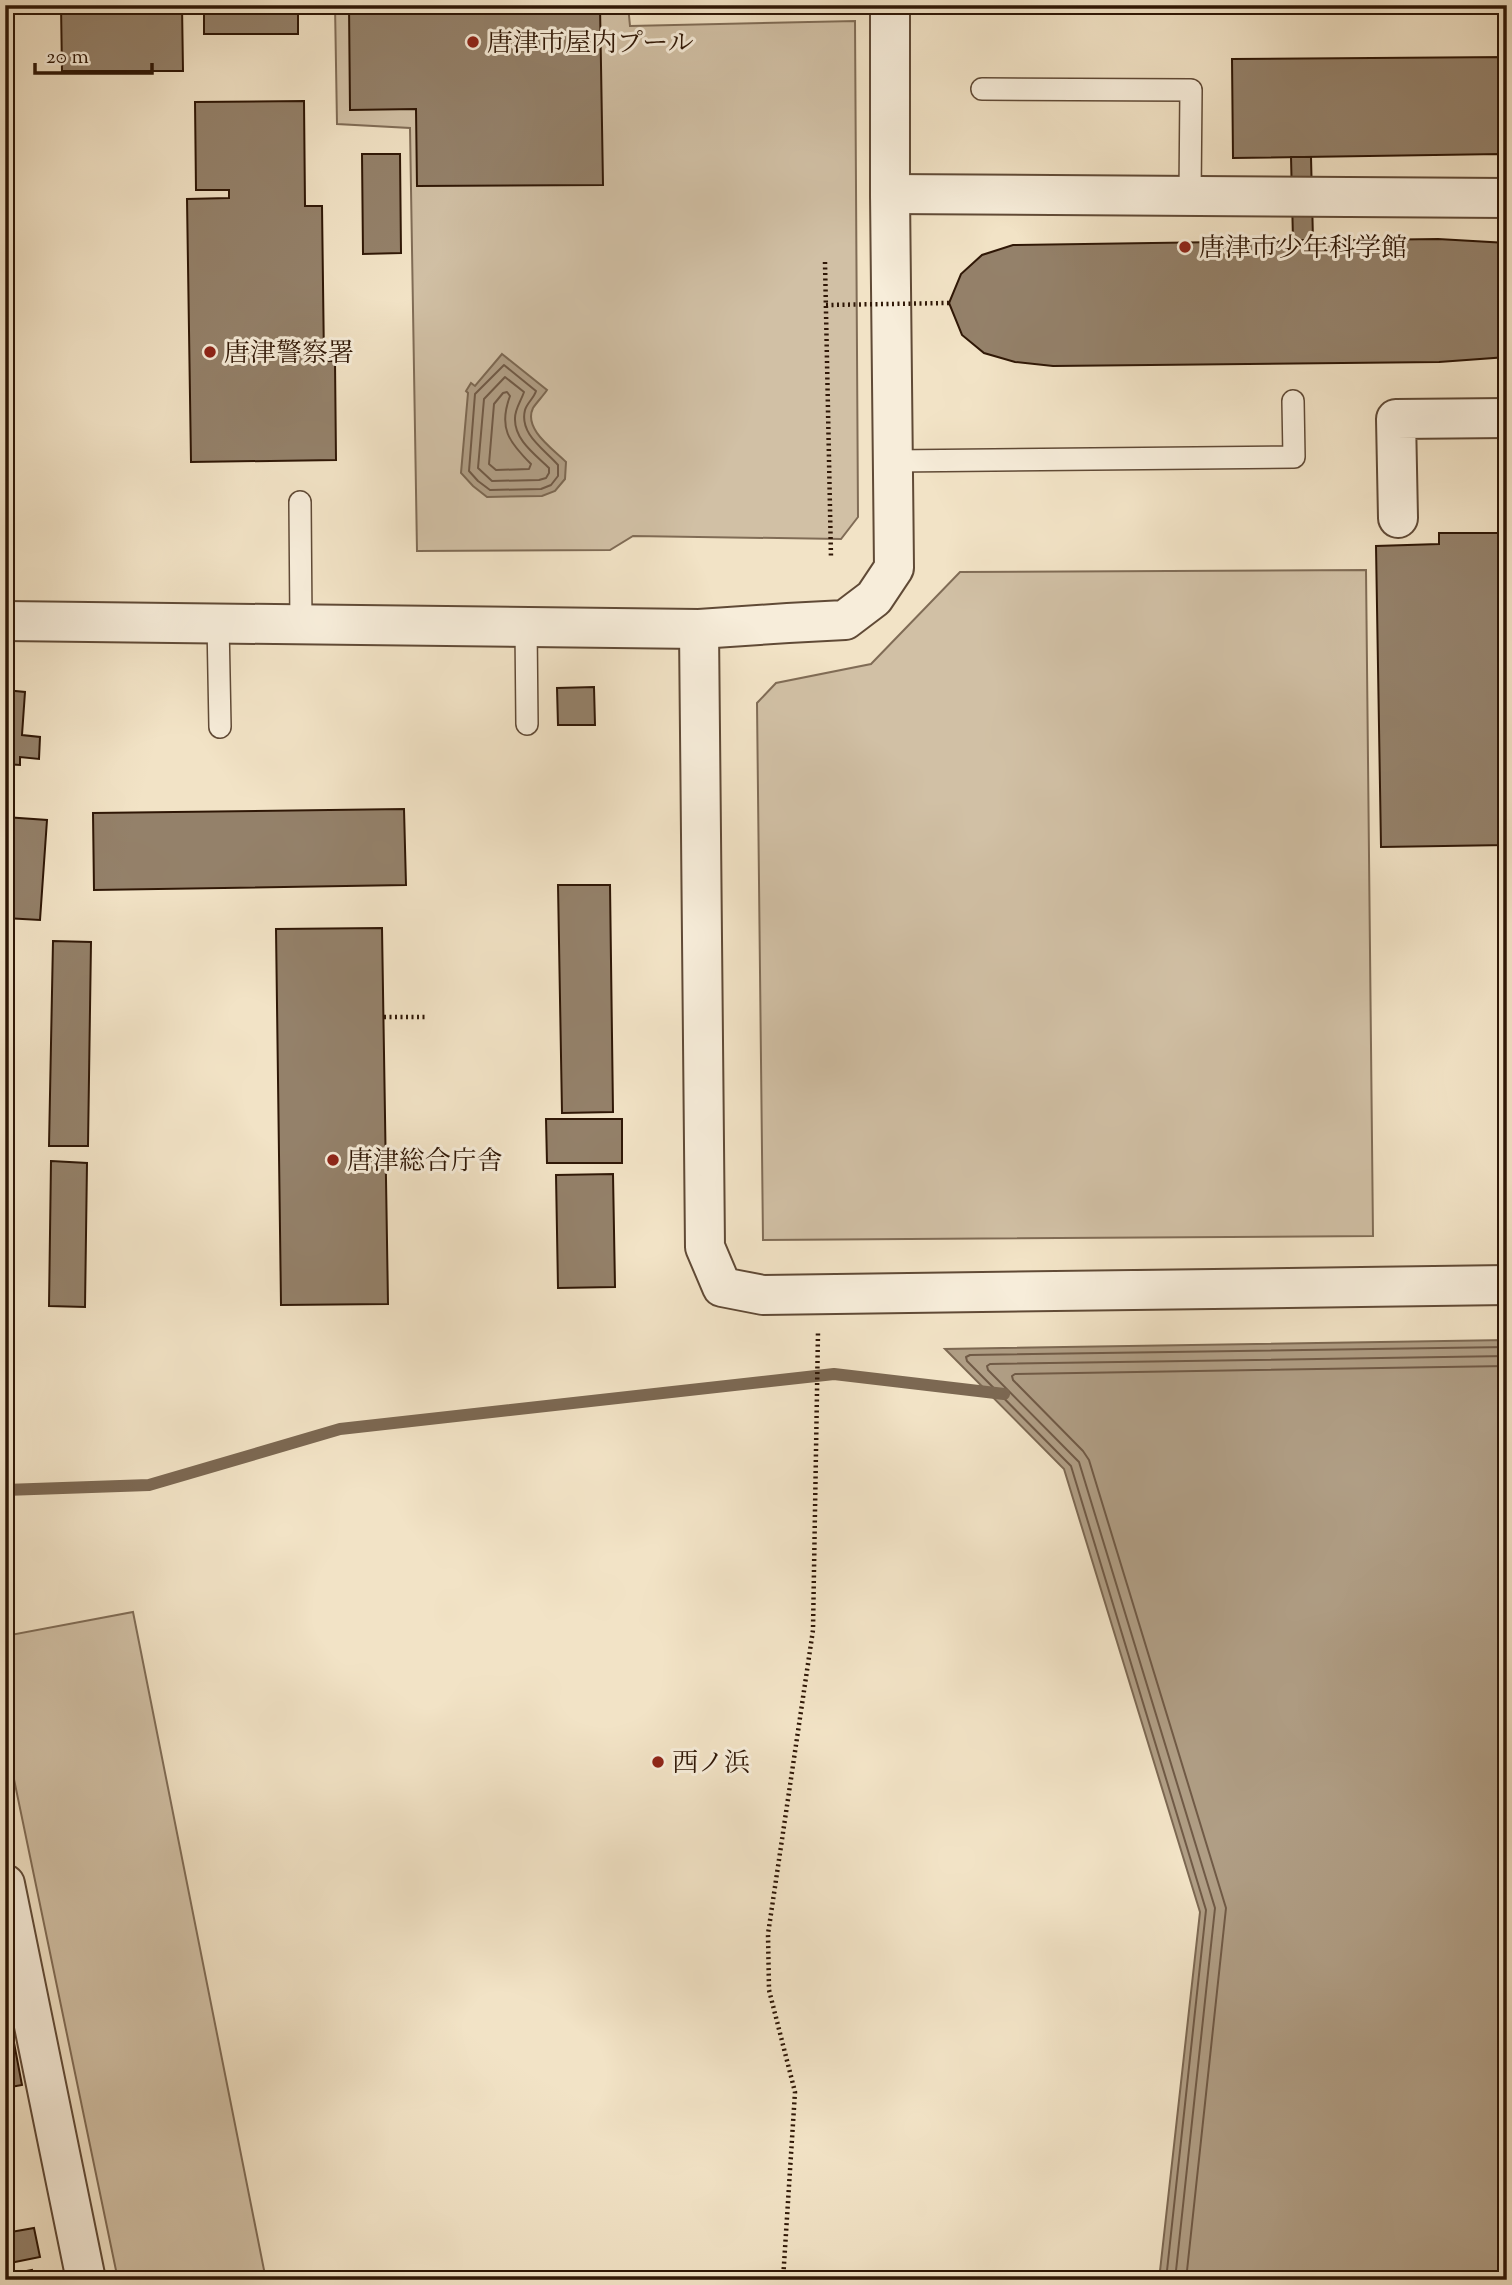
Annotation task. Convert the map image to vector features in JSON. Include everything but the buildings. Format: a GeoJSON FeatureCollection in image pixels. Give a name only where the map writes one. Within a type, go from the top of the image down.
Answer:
{"type":"FeatureCollection","features":[{"type":"Feature","properties":{"kind":"street"},"geometry":{"type":"LineString","coordinates":[[5,621],[699,629],[845,620],[874,598],[894,568],[890,5]]}},
{"type":"Feature","properties":{"kind":"street"},"geometry":{"type":"LineString","coordinates":[[890,194],[1507,198]]}},
{"type":"Feature","properties":{"kind":"street"},"geometry":{"type":"LineString","coordinates":[[1398,519],[1396,419],[1507,418]]}},
{"type":"Feature","properties":{"kind":"street"},"geometry":{"type":"LineString","coordinates":[[699,629],[705,1247],[722,1287],[763,1295],[1507,1284]]}},
{"type":"Feature","properties":{"kind":"street"},"geometry":{"type":"LineString","coordinates":[[5,1884],[86,2280]]}},
{"type":"Feature","properties":{"kind":"lane"},"geometry":{"type":"LineString","coordinates":[[982,89],[1191,90],[1190,196]]}},
{"type":"Feature","properties":{"kind":"lane"},"geometry":{"type":"LineString","coordinates":[[893,461],[1294,457],[1293,401]]}},
{"type":"Feature","properties":{"kind":"lane"},"geometry":{"type":"LineString","coordinates":[[300,502],[301,624]]}},
{"type":"Feature","properties":{"kind":"lane"},"geometry":{"type":"LineString","coordinates":[[218,623],[220,727]]}},
{"type":"Feature","properties":{"kind":"lane"},"geometry":{"type":"LineString","coordinates":[[526,627],[527,724]]}},
{"type":"Feature","properties":{"kind":"path"},"geometry":{"type":"LineString","coordinates":[[825,262],[831,558]]}},
{"type":"Feature","properties":{"kind":"path"},"geometry":{"type":"LineString","coordinates":[[826,305],[949,303]]}},
{"type":"Feature","properties":{"kind":"path"},"geometry":{"type":"LineString","coordinates":[[384,1017],[428,1017]]}},
{"type":"Feature","properties":{"kind":"path"},"geometry":{"type":"LineString","coordinates":[[783,2280],[795,2092],[769,1990],[768,1934],[813,1629],[819,1294]]}},
{"type":"Feature","properties":{"kind":"shaded area"},"geometry":{"type":"Polygon","coordinates":[[[335,5],[628,5],[630,26],[855,21],[858,517],[841,539],[633,536],[610,550],[417,551],[410,128],[337,124],[335,5]]]}},
{"type":"Feature","properties":{"kind":"shaded area"},"geometry":{"type":"Polygon","coordinates":[[[1366,570],[1373,1236],[763,1240],[757,703],[776,683],[871,664],[960,572],[1366,570]]]}},
{"type":"Feature","properties":{"kind":"shaded area"},"geometry":{"type":"Polygon","coordinates":[[[133,1612],[266,2280],[118,2280],[5,1736],[5,1636],[133,1612]]]}},
{"type":"Feature","properties":{"kind":"water"},"geometry":{"type":"Polygon","coordinates":[[[502,354],[547,390],[533,408],[532,423],[541,438],[566,462],[565,479],[555,491],[542,496],[487,497],[461,473],[468,393],[466,391],[471,383],[475,386],[502,354]]]}},
{"type":"Feature","properties":{"kind":"water"},"geometry":{"type":"Polygon","coordinates":[[[1507,1340],[1507,2280],[1159,2280],[1200,1912],[1064,1469],[945,1349],[1507,1340]]]}},
{"type":"Feature","properties":{"kind":"waterway"},"geometry":{"type":"LineString","coordinates":[[5,1490],[149,1485],[340,1429],[834,1374],[1004,1394]]}},
{"type":"Feature","properties":{"kind":"place","name":"唐津市屋内プール"},"geometry":{"type":"Point","coordinates":[473,42]}},
{"type":"Feature","properties":{"kind":"place","name":"唐津市少年科学館"},"geometry":{"type":"Point","coordinates":[1185,247]}},
{"type":"Feature","properties":{"kind":"place","name":"唐津警察署"},"geometry":{"type":"Point","coordinates":[210,352]}},
{"type":"Feature","properties":{"kind":"place","name":"唐津総合庁舎"},"geometry":{"type":"Point","coordinates":[333,1160]}},
{"type":"Feature","properties":{"kind":"place","name":"西ノ浜"},"geometry":{"type":"Point","coordinates":[658,1762]}}]}
